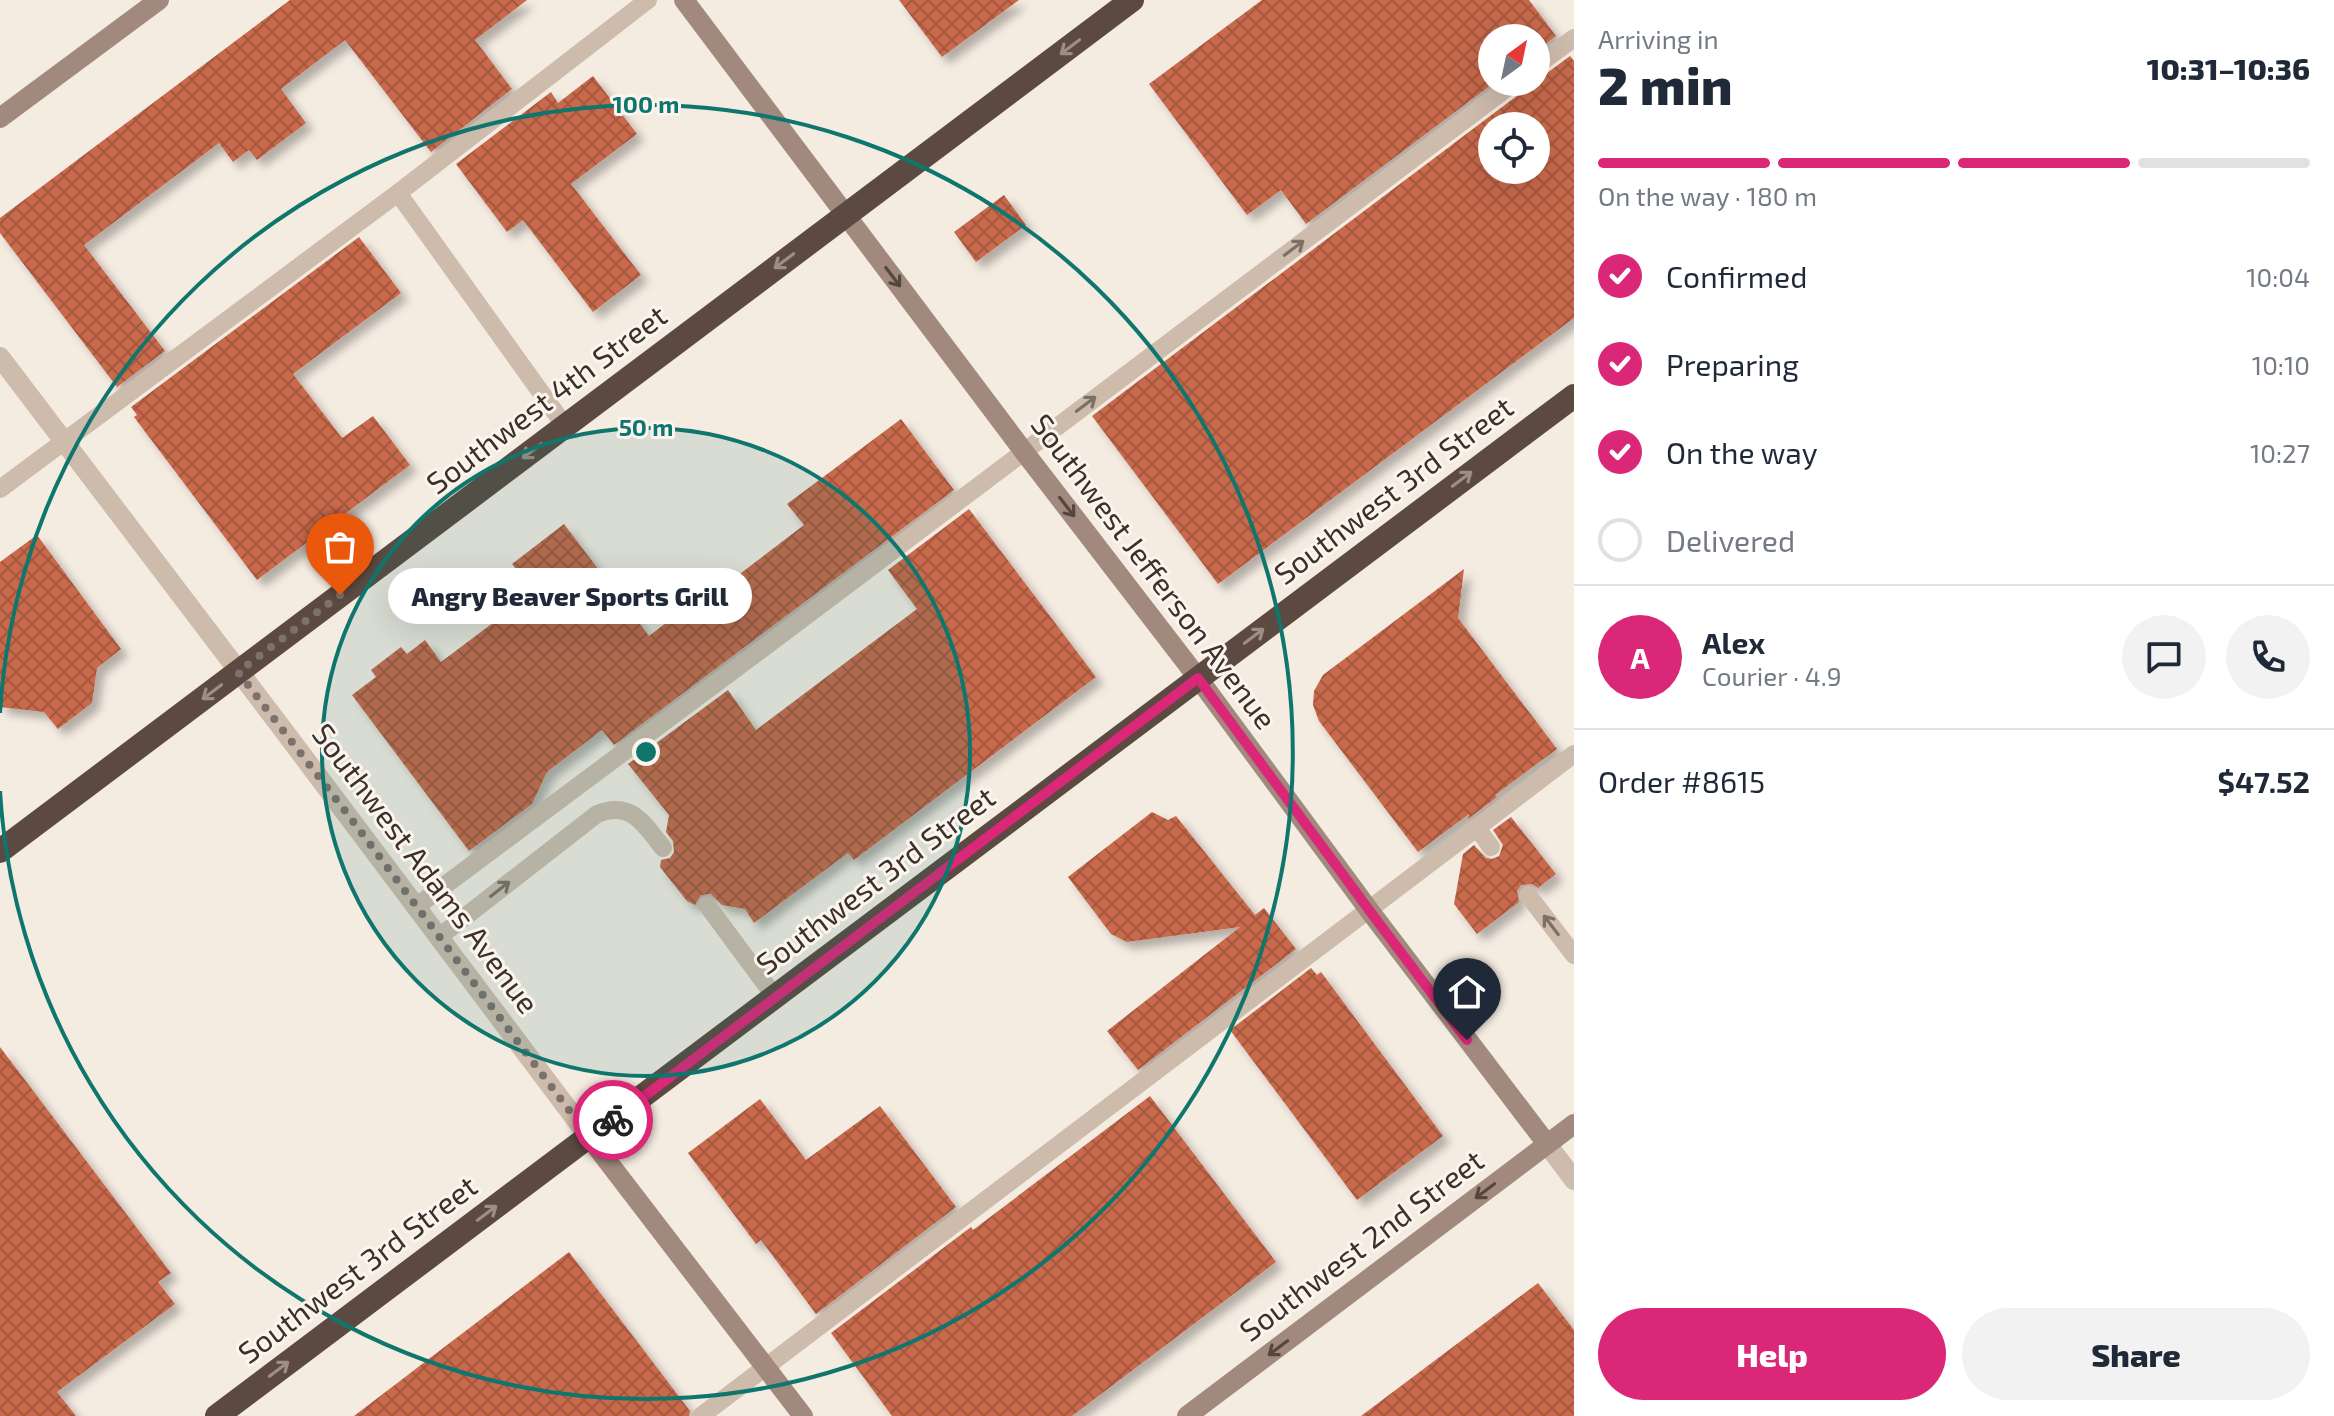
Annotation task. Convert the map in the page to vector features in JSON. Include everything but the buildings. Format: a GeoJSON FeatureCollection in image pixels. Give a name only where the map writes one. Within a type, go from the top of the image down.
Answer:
{"type":"FeatureCollection","features":[{"type":"Feature","properties":{"kind":"highway","name":"Southwest 4th Street"},"geometry":{"type":"LineString","coordinates":[[0,851],[1132,0]]}},
{"type":"Feature","properties":{"kind":"highway","name":"Southwest 3rd Street"},"geometry":{"type":"LineString","coordinates":[[217,1416],[1574,396]]}},
{"type":"Feature","properties":{"kind":"street"},"geometry":{"type":"LineString","coordinates":[[0,118],[159,0]]}},
{"type":"Feature","properties":{"kind":"street","name":"Southwest Jefferson Avenue"},"geometry":{"type":"LineString","coordinates":[[684,0],[1574,1180]]}},
{"type":"Feature","properties":{"kind":"street","name":"Southwest Adams Avenue"},"geometry":{"type":"LineString","coordinates":[[0,357],[803,1416]]}},
{"type":"Feature","properties":{"kind":"street","name":"Southwest 2nd Street"},"geometry":{"type":"LineString","coordinates":[[1187,1416],[1574,1124]]}},
{"type":"Feature","properties":{"kind":"lane"},"geometry":{"type":"LineString","coordinates":[[0,489],[398,193],[648,0]]}},
{"type":"Feature","properties":{"kind":"lane"},"geometry":{"type":"LineString","coordinates":[[1550,56],[1574,38]]}},
{"type":"Feature","properties":{"kind":"lane"},"geometry":{"type":"LineString","coordinates":[[417,906],[1025,453],[1075,412],[1496,96]]}},
{"type":"Feature","properties":{"kind":"lane"},"geometry":{"type":"LineString","coordinates":[[398,193],[565,426]]}},
{"type":"Feature","properties":{"kind":"lane"},"geometry":{"type":"LineString","coordinates":[[701,1416],[1574,754]]}},
{"type":"Feature","properties":{"kind":"lane"},"geometry":{"type":"LineString","coordinates":[[439,937],[597,814],[611,808],[626,810],[641,821],[663,848]]}},
{"type":"Feature","properties":{"kind":"lane"},"geometry":{"type":"LineString","coordinates":[[1477,828],[1491,847]]}},
{"type":"Feature","properties":{"kind":"lane"},"geometry":{"type":"LineString","coordinates":[[1528,895],[1574,955]]}},
{"type":"Feature","properties":{"kind":"lane"},"geometry":{"type":"LineString","coordinates":[[707,905],[775,997]]}},
{"type":"Feature","properties":{"kind":"way so far"},"geometry":{"type":"LineString","coordinates":[[340,595],[238,672],[589,1137],[613,1120]]}},
{"type":"Feature","properties":{"kind":"place","name":"Angry Beaver Sports Grill"},"geometry":{"type":"Point","coordinates":[340,595]}},
{"type":"Feature","properties":{"kind":"route"},"geometry":{"type":"LineString","coordinates":[[613,1120],[1198,678],[1467,1040]]}}]}
